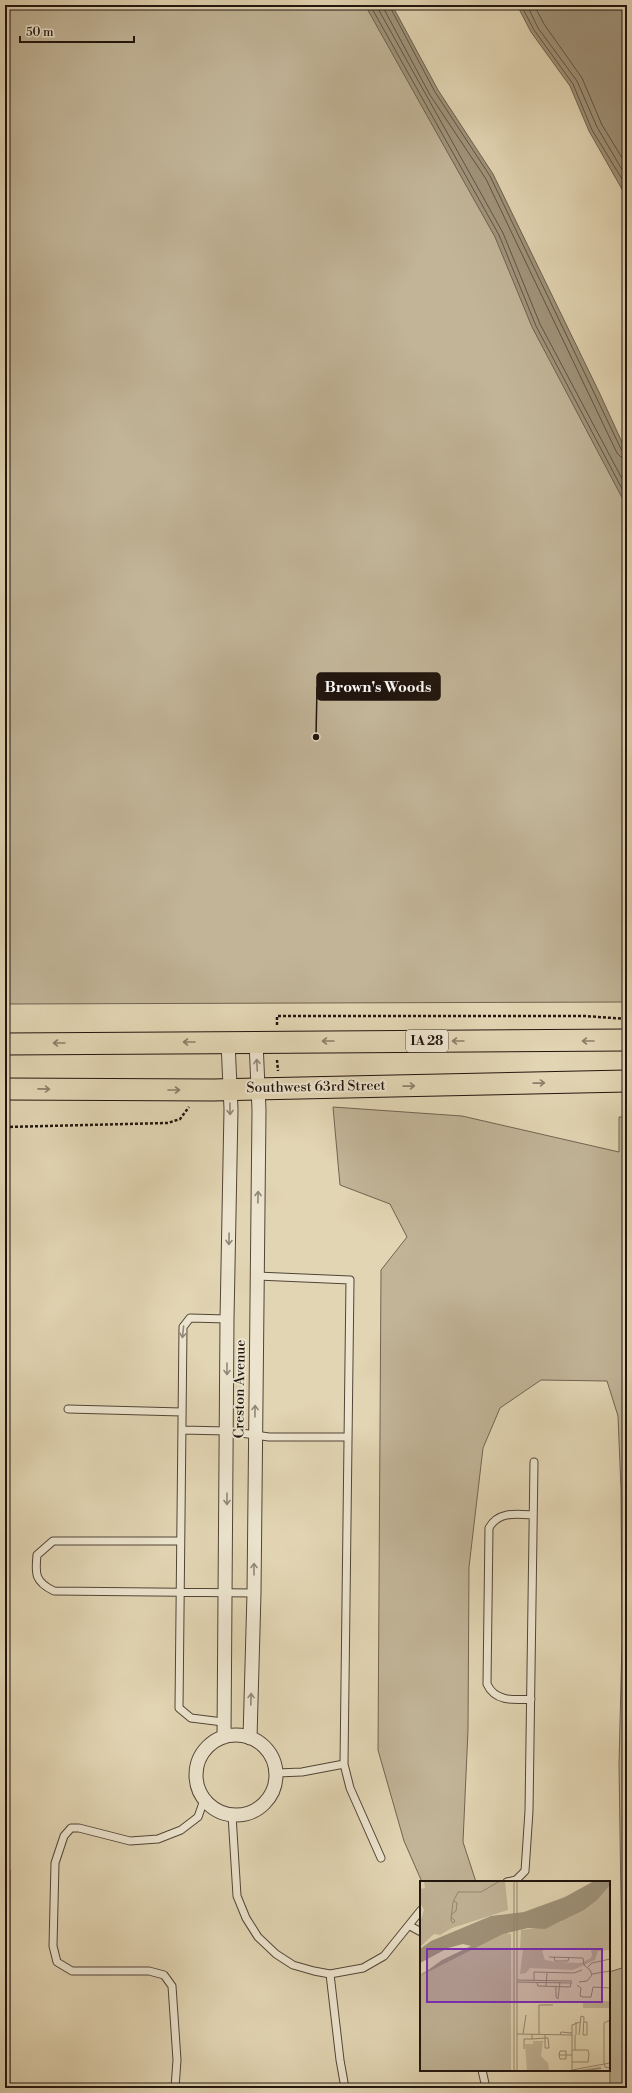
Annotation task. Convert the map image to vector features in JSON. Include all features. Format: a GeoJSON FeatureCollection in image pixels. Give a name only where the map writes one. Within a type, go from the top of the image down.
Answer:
{"type":"FeatureCollection","features":[{"type":"Feature","properties":{"kind":"main road","name":"IA 28"},"geometry":{"type":"LineString","coordinates":[[5,1044],[627,1040]]}},
{"type":"Feature","properties":{"kind":"main road","name":"Southwest 63rd Street"},"geometry":{"type":"LineString","coordinates":[[5,1089],[230,1089],[627,1081]]}},
{"type":"Feature","properties":{"kind":"street","name":"Creston Avenue"},"geometry":{"type":"LineString","coordinates":[[224,1737],[230,1089],[228,1042]]}},
{"type":"Feature","properties":{"kind":"street","name":"Creston Avenue"},"geometry":{"type":"LineString","coordinates":[[250,1738],[254,1592],[257,1276],[268,1088],[256,1042]]}},
{"type":"Feature","properties":{"kind":"street"},"geometry":{"type":"LineString","coordinates":[[242,1735],[250,1738],[266,1747],[273,1758],[277,1773],[276,1784],[271,1796],[263,1806],[252,1813],[232,1815],[214,1809],[204,1800],[198,1788],[196,1774],[198,1761],[205,1749],[216,1740],[224,1737],[242,1735]]}},
{"type":"Feature","properties":{"kind":"lane"},"geometry":{"type":"LineString","coordinates":[[257,1276],[350,1280],[344,1764],[350,1788],[381,1858]]}},
{"type":"Feature","properties":{"kind":"lane"},"geometry":{"type":"LineString","coordinates":[[223,1722],[191,1718],[178,1708],[183,1326],[190,1318],[227,1319]]}},
{"type":"Feature","properties":{"kind":"lane"},"geometry":{"type":"LineString","coordinates":[[68,1409],[182,1412]]}},
{"type":"Feature","properties":{"kind":"lane"},"geometry":{"type":"LineString","coordinates":[[182,1430],[227,1431],[268,1437],[348,1437]]}},
{"type":"Feature","properties":{"kind":"lane"},"geometry":{"type":"LineString","coordinates":[[512,1881],[516,1880],[525,1871],[529,1811],[534,1462]]}},
{"type":"Feature","properties":{"kind":"lane"},"geometry":{"type":"LineString","coordinates":[[531,1699],[514,1700],[499,1697],[494,1694],[487,1684],[489,1528],[492,1521],[506,1515],[534,1515]]}},
{"type":"Feature","properties":{"kind":"lane"},"geometry":{"type":"LineString","coordinates":[[180,1540],[53,1542],[37,1555],[36,1573],[42,1585],[54,1591],[254,1592]]}},
{"type":"Feature","properties":{"kind":"lane"},"geometry":{"type":"LineString","coordinates":[[277,1773],[302,1772],[344,1764]]}},
{"type":"Feature","properties":{"kind":"lane"},"geometry":{"type":"LineString","coordinates":[[175,2088],[177,2060],[172,1986],[164,1975],[149,1971],[72,1971],[57,1962],[53,1946],[55,1864],[64,1836],[71,1828],[79,1828],[130,1841],[158,1839],[181,1830],[198,1817],[204,1800]]}},
{"type":"Feature","properties":{"kind":"lane"},"geometry":{"type":"LineString","coordinates":[[232,1815],[237,1896],[246,1918],[258,1937],[276,1954],[293,1964],[314,1971],[330,1974],[363,1968],[384,1956],[410,1926],[420,1911]]}},
{"type":"Feature","properties":{"kind":"lane"},"geometry":{"type":"LineString","coordinates":[[410,1926],[420,1931]]}},
{"type":"Feature","properties":{"kind":"lane"},"geometry":{"type":"LineString","coordinates":[[330,1974],[340,2060],[345,2088]]}},
{"type":"Feature","properties":{"kind":"lane"},"geometry":{"type":"LineString","coordinates":[[482,2071],[486,2088]]}},
{"type":"Feature","properties":{"kind":"path"},"geometry":{"type":"LineString","coordinates":[[268,1088],[277,1042],[277,1016],[584,1016],[627,1019]]}},
{"type":"Feature","properties":{"kind":"path"},"geometry":{"type":"LineString","coordinates":[[5,1127],[168,1123],[180,1119],[190,1105]]}},
{"type":"Feature","properties":{"kind":"shaded area"},"geometry":{"type":"Polygon","coordinates":[[[5,5],[380,5],[627,472],[627,1002],[5,1004],[5,5]]]}},
{"type":"Feature","properties":{"kind":"shaded area"},"geometry":{"type":"Polygon","coordinates":[[[333,1107],[462,1116],[619,1152],[619,1117],[627,1117],[627,2088],[610,2088],[610,1972],[622,1968],[619,1764],[622,1643],[621,1489],[618,1416],[607,1381],[541,1380],[500,1408],[483,1448],[469,1567],[468,1730],[463,1842],[476,1881],[422,1881],[404,1841],[378,1750],[381,1270],[407,1237],[390,1204],[340,1185],[333,1107]]]}},
{"type":"Feature","properties":{"kind":"shaded area"},"geometry":{"type":"Polygon","coordinates":[[[5,1870],[10,1870],[10,2088],[5,2088],[5,1870]]]}},
{"type":"Feature","properties":{"kind":"water"},"geometry":{"type":"Polygon","coordinates":[[[365,5],[392,5],[438,90],[493,174],[627,453],[627,507],[532,327],[495,237],[365,5]]]}},
{"type":"Feature","properties":{"kind":"water"},"geometry":{"type":"Polygon","coordinates":[[[517,5],[627,5],[627,198],[589,131],[570,86],[531,32],[517,5]]]}},
{"type":"Feature","properties":{"kind":"place","name":"Brown's Woods"},"geometry":{"type":"Point","coordinates":[316,737]}}]}
